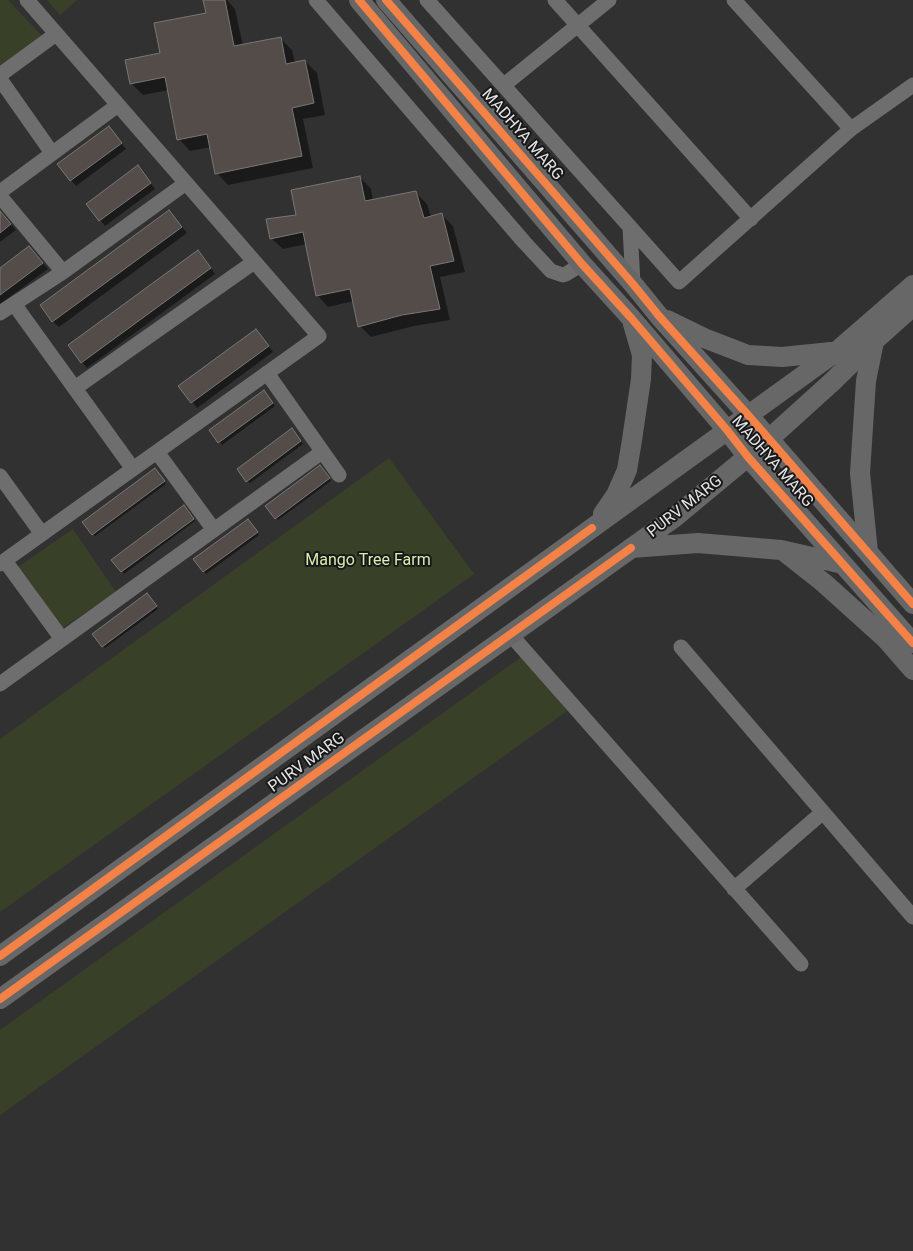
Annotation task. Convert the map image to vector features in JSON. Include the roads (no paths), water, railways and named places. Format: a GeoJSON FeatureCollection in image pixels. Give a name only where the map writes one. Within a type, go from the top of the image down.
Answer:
{"type":"FeatureCollection","features":[{"type":"Feature","properties":{"kind":"main road","name":"MADHYA MARG"},"geometry":{"type":"LineString","coordinates":[[359,0],[582,264],[727,430],[748,457],[913,643]]}},
{"type":"Feature","properties":{"kind":"main road","name":"MADHYA MARG"},"geometry":{"type":"LineString","coordinates":[[386,0],[659,316],[913,604]]}},
{"type":"Feature","properties":{"kind":"main road","name":"PURV MARG"},"geometry":{"type":"LineString","coordinates":[[0,956],[837,351],[913,285]]}},
{"type":"Feature","properties":{"kind":"main road","name":"PURV MARG"},"geometry":{"type":"LineString","coordinates":[[0,999],[675,517],[769,439],[913,306]]}},
{"type":"Feature","properties":{"kind":"main road"},"geometry":{"type":"LineString","coordinates":[[659,316],[704,338],[748,355],[782,358],[822,355],[837,351]]}},
{"type":"Feature","properties":{"kind":"main road"},"geometry":{"type":"LineString","coordinates":[[592,528],[616,496],[626,470],[641,379],[642,355],[632,319]]}},
{"type":"Feature","properties":{"kind":"main road"},"geometry":{"type":"LineString","coordinates":[[868,552],[860,473],[866,381],[874,341]]}},
{"type":"Feature","properties":{"kind":"main road"},"geometry":{"type":"LineString","coordinates":[[631,548],[698,543],[781,550],[844,564]]}},
{"type":"Feature","properties":{"kind":"main road"},"geometry":{"type":"LineString","coordinates":[[781,550],[824,583],[885,638],[913,670]]}},
{"type":"Feature","properties":{"kind":"street"},"geometry":{"type":"LineString","coordinates":[[27,0],[319,336],[2,562],[62,639]]}},
{"type":"Feature","properties":{"kind":"street"},"geometry":{"type":"LineString","coordinates":[[316,0],[551,271],[563,275],[582,264]]}},
{"type":"Feature","properties":{"kind":"street"},"geometry":{"type":"LineString","coordinates":[[427,0],[679,282],[851,129],[913,85]]}},
{"type":"Feature","properties":{"kind":"street"},"geometry":{"type":"LineString","coordinates":[[555,0],[751,218]]}},
{"type":"Feature","properties":{"kind":"street"},"geometry":{"type":"LineString","coordinates":[[504,85],[608,0]]}},
{"type":"Feature","properties":{"kind":"street"},"geometry":{"type":"LineString","coordinates":[[734,0],[851,129]]}},
{"type":"Feature","properties":{"kind":"street"},"geometry":{"type":"LineString","coordinates":[[0,75],[56,34]]}},
{"type":"Feature","properties":{"kind":"street"},"geometry":{"type":"LineString","coordinates":[[0,79],[52,153]]}},
{"type":"Feature","properties":{"kind":"street"},"geometry":{"type":"LineString","coordinates":[[0,192],[118,105]]}},
{"type":"Feature","properties":{"kind":"street"},"geometry":{"type":"LineString","coordinates":[[0,313],[63,272],[186,183]]}},
{"type":"Feature","properties":{"kind":"street"},"geometry":{"type":"LineString","coordinates":[[0,196],[63,272]]}},
{"type":"Feature","properties":{"kind":"street"},"geometry":{"type":"LineString","coordinates":[[630,227],[633,284]]}},
{"type":"Feature","properties":{"kind":"street"},"geometry":{"type":"LineString","coordinates":[[75,388],[254,262]]}},
{"type":"Feature","properties":{"kind":"street"},"geometry":{"type":"LineString","coordinates":[[14,304],[133,469]]}},
{"type":"Feature","properties":{"kind":"street"},"geometry":{"type":"LineString","coordinates":[[267,373],[339,475]]}},
{"type":"Feature","properties":{"kind":"street"},"geometry":{"type":"LineString","coordinates":[[157,452],[214,530]]}},
{"type":"Feature","properties":{"kind":"street"},"geometry":{"type":"LineString","coordinates":[[0,684],[322,452]]}},
{"type":"Feature","properties":{"kind":"street"},"geometry":{"type":"LineString","coordinates":[[0,476],[42,534]]}},
{"type":"Feature","properties":{"kind":"street"},"geometry":{"type":"LineString","coordinates":[[510,634],[800,964]]}},
{"type":"Feature","properties":{"kind":"street"},"geometry":{"type":"LineString","coordinates":[[681,647],[913,917]]}},
{"type":"Feature","properties":{"kind":"street"},"geometry":{"type":"LineString","coordinates":[[734,888],[824,812]]}},
{"type":"Feature","properties":{"kind":"park label","name":"Mango Tree Farm"},"geometry":{"type":"Point","coordinates":[368,561]}}]}
